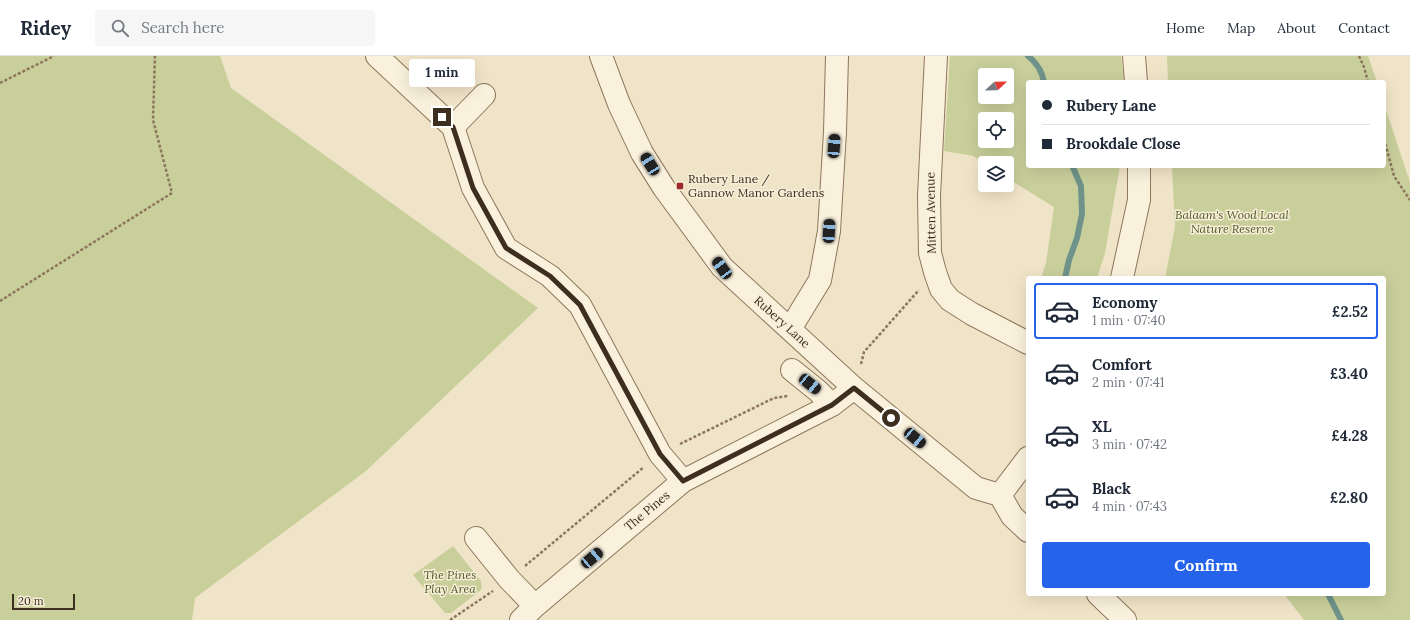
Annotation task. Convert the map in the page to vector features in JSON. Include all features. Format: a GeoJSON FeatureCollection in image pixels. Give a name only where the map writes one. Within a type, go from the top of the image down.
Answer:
{"type":"FeatureCollection","features":[{"type":"Feature","properties":{"kind":"street"},"geometry":{"type":"LineString","coordinates":[[377,56],[453,127],[473,188],[506,248],[550,276],[580,305],[660,454],[683,481]]}},
{"type":"Feature","properties":{"kind":"street","name":"Rubery Lane"},"geometry":{"type":"LineString","coordinates":[[601,56],[619,104],[642,153],[664,188],[722,268],[854,388],[976,488],[1000,495]]}},
{"type":"Feature","properties":{"kind":"street"},"geometry":{"type":"LineString","coordinates":[[790,329],[820,280],[829,231],[838,56]]}},
{"type":"Feature","properties":{"kind":"street","name":"Mitten Avenue"},"geometry":{"type":"LineString","coordinates":[[936,56],[929,196],[930,252],[935,272],[941,289],[950,300],[972,314],[1026,342]]}},
{"type":"Feature","properties":{"kind":"street"},"geometry":{"type":"LineString","coordinates":[[1134,56],[1136,80]]}},
{"type":"Feature","properties":{"kind":"street"},"geometry":{"type":"LineString","coordinates":[[453,127],[484,95]]}},
{"type":"Feature","properties":{"kind":"street"},"geometry":{"type":"LineString","coordinates":[[1122,276],[1139,200],[1139,168]]}},
{"type":"Feature","properties":{"kind":"street"},"geometry":{"type":"LineString","coordinates":[[792,370],[825,398]]}},
{"type":"Feature","properties":{"kind":"street","name":"The Pines"},"geometry":{"type":"LineString","coordinates":[[476,538],[509,579],[528,613],[683,481],[825,398],[854,388]]}},
{"type":"Feature","properties":{"kind":"street"},"geometry":{"type":"LineString","coordinates":[[1026,461],[1000,495],[1012,516],[1026,529]]}},
{"type":"Feature","properties":{"kind":"street"},"geometry":{"type":"LineString","coordinates":[[1100,596],[1116,617]]}},
{"type":"Feature","properties":{"kind":"path"},"geometry":{"type":"LineString","coordinates":[[0,83],[54,56]]}},
{"type":"Feature","properties":{"kind":"path"},"geometry":{"type":"LineString","coordinates":[[0,301],[172,193],[153,120],[155,56]]}},
{"type":"Feature","properties":{"kind":"path"},"geometry":{"type":"LineString","coordinates":[[1359,56],[1367,80]]}},
{"type":"Feature","properties":{"kind":"path"},"geometry":{"type":"LineString","coordinates":[[1386,146],[1394,176],[1410,200]]}},
{"type":"Feature","properties":{"kind":"path"},"geometry":{"type":"LineString","coordinates":[[854,388],[864,352],[935,272]]}},
{"type":"Feature","properties":{"kind":"path"},"geometry":{"type":"LineString","coordinates":[[450,620],[509,579],[660,454],[774,398],[825,398]]}},
{"type":"Feature","properties":{"kind":"green space"},"geometry":{"type":"Polygon","coordinates":[[[0,56],[220,56],[231,88],[538,308],[366,471],[195,598],[192,620],[0,620],[0,56]]]}},
{"type":"Feature","properties":{"kind":"green space"},"geometry":{"type":"Polygon","coordinates":[[[950,56],[1121,56],[1124,80],[1026,80],[1026,168],[1120,168],[1105,253],[1098,276],[1042,276],[1046,263],[1054,207],[1014,182],[1014,156],[978,156],[978,159],[973,156],[944,151],[950,56]]]}},
{"type":"Feature","properties":{"kind":"green space"},"geometry":{"type":"Polygon","coordinates":[[[1167,56],[1368,56],[1376,80],[1168,80],[1167,56]]]}},
{"type":"Feature","properties":{"kind":"green space","name":"Balaam's Wood Local Nature Reserve"},"geometry":{"type":"Polygon","coordinates":[[[1386,110],[1410,182],[1410,620],[1304,620],[1286,596],[1386,596],[1386,276],[1165,276],[1175,227],[1172,168],[1386,168],[1386,110]]]}},
{"type":"Feature","properties":{"kind":"green space","name":"The Pines Play Area"},"geometry":{"type":"Polygon","coordinates":[[[453,546],[481,581],[482,587],[480,591],[451,613],[445,613],[413,575],[453,546]]]}},
{"type":"Feature","properties":{"kind":"waterway"},"geometry":{"type":"LineString","coordinates":[[1028,56],[1039,68],[1044,80]]}},
{"type":"Feature","properties":{"kind":"waterway"},"geometry":{"type":"LineString","coordinates":[[1065,276],[1069,260],[1077,238],[1082,214],[1081,186],[1073,168]]}},
{"type":"Feature","properties":{"kind":"waterway"},"geometry":{"type":"LineString","coordinates":[[1329,596],[1341,620]]}},
{"type":"Feature","properties":{"kind":"place","name":"Rubery Lane / Gannow Manor Gardens"},"geometry":{"type":"Point","coordinates":[680,186]}},
{"type":"Feature","properties":{"kind":"route"},"geometry":{"type":"LineString","coordinates":[[442,117],[453,127],[473,188],[506,248],[550,276],[580,305],[660,454],[683,481],[832,405],[854,388],[891,418]]}}]}
